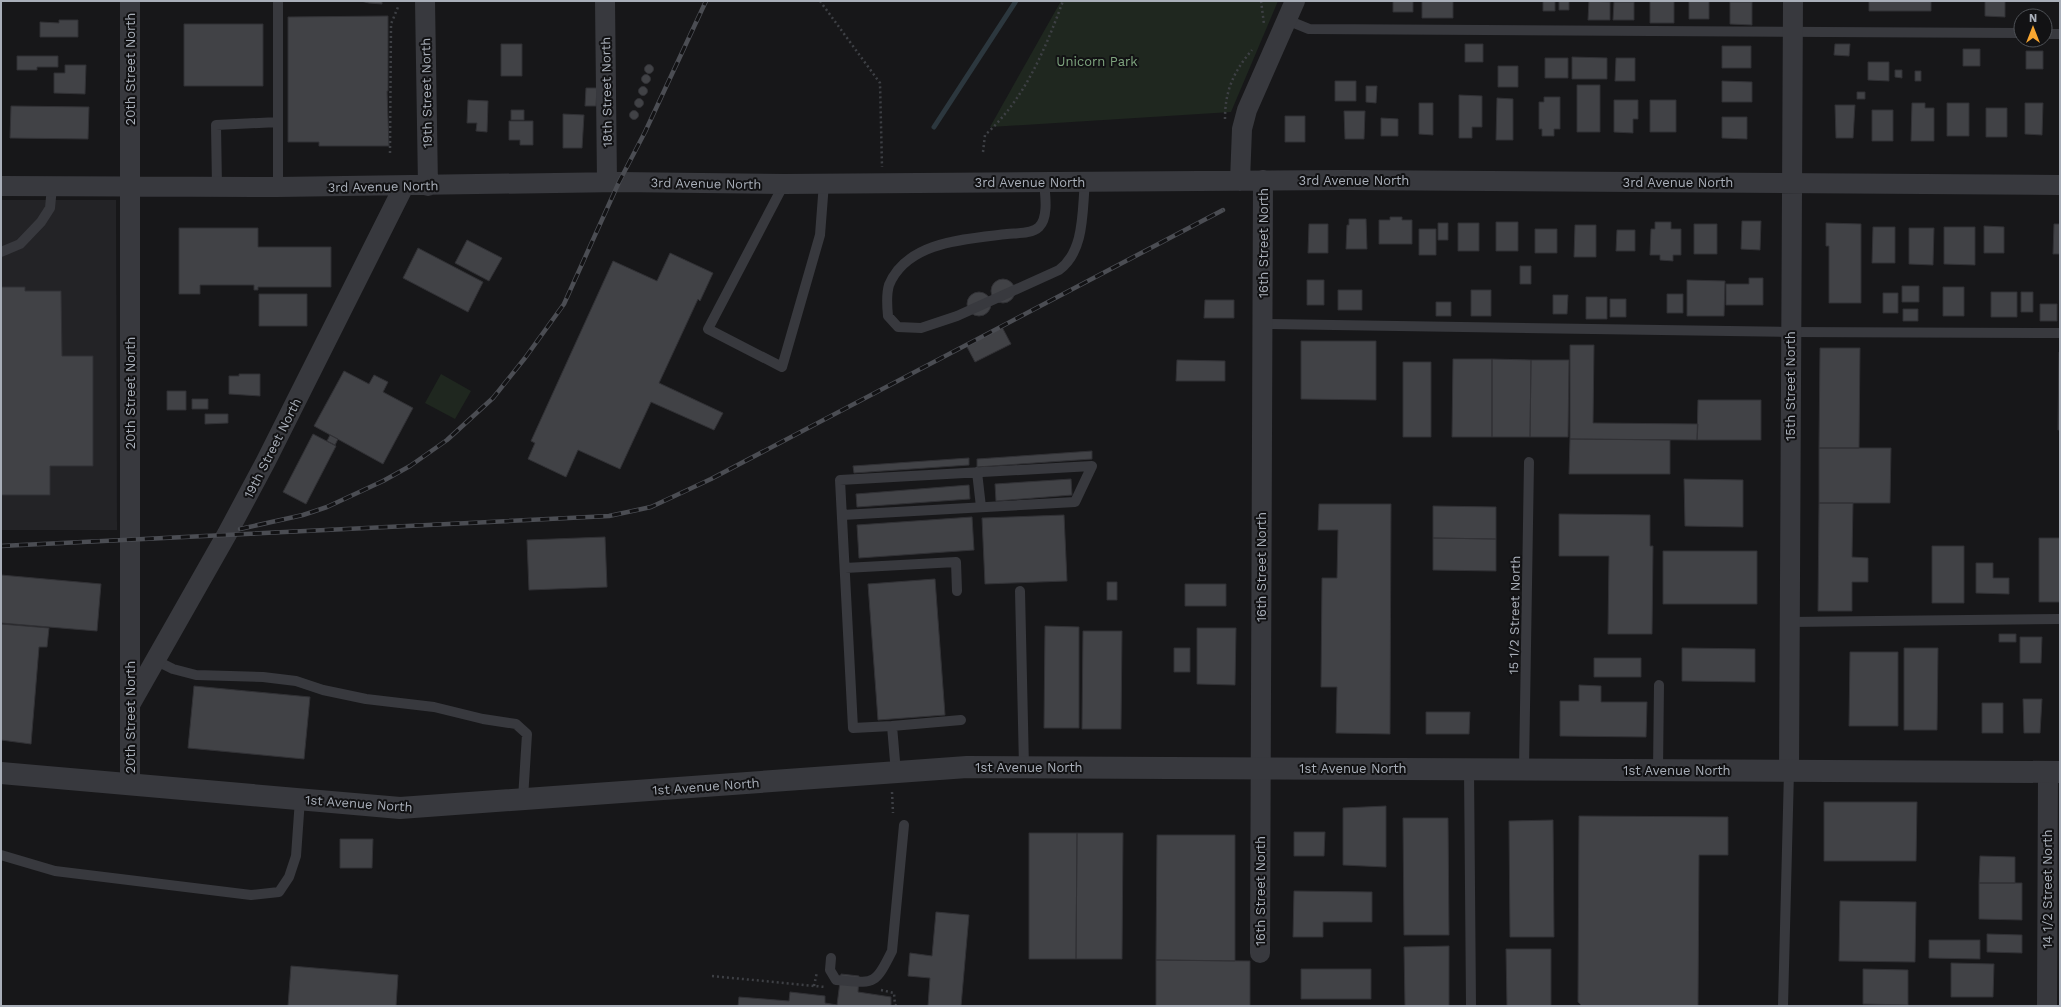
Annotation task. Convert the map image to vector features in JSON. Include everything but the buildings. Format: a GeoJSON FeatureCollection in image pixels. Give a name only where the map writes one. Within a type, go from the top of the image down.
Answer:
{"type":"FeatureCollection","features":[{"type":"Feature","properties":{"kind":"street","name":"20th Street North"},"geometry":{"type":"LineString","coordinates":[[130,1],[130,784]]}},
{"type":"Feature","properties":{"kind":"street","name":"19th Street North"},"geometry":{"type":"LineString","coordinates":[[425,1],[428,186]]}},
{"type":"Feature","properties":{"kind":"street","name":"18th Street North"},"geometry":{"type":"LineString","coordinates":[[605,1],[607,182]]}},
{"type":"Feature","properties":{"kind":"street","name":"16th Street North"},"geometry":{"type":"LineString","coordinates":[[1240,181],[1242,129],[1247,110],[1295,1]]}},
{"type":"Feature","properties":{"kind":"street","name":"15th Street North"},"geometry":{"type":"LineString","coordinates":[[1789,771],[1792,1]]}},
{"type":"Feature","properties":{"kind":"street","name":"3rd Avenue North"},"geometry":{"type":"LineString","coordinates":[[1,186],[278,187],[428,186],[607,182],[824,184],[1264,180],[2060,185]]}},
{"type":"Feature","properties":{"kind":"street","name":"16th Street North"},"geometry":{"type":"LineString","coordinates":[[1260,953],[1262,324],[1264,180]]}},
{"type":"Feature","properties":{"kind":"street","name":"19th Street North"},"geometry":{"type":"LineString","coordinates":[[130,705],[227,534],[262,468],[404,186]]}},
{"type":"Feature","properties":{"kind":"street","name":"1st Avenue North"},"geometry":{"type":"LineString","coordinates":[[1,773],[400,808],[523,799],[894,782],[968,768],[1024,767],[2054,772]]}},
{"type":"Feature","properties":{"kind":"street","name":"14 1/2 Street North"},"geometry":{"type":"LineString","coordinates":[[2047,1006],[2054,772]]}},
{"type":"Feature","properties":{"kind":"lane"},"geometry":{"type":"LineString","coordinates":[[278,1],[278,187]]}},
{"type":"Feature","properties":{"kind":"lane"},"geometry":{"type":"LineString","coordinates":[[1287,20],[1309,29],[2013,34]]}},
{"type":"Feature","properties":{"kind":"lane"},"geometry":{"type":"LineString","coordinates":[[217,187],[216,124],[278,122]]}},
{"type":"Feature","properties":{"kind":"lane"},"geometry":{"type":"LineString","coordinates":[[1044,182],[1045,204],[1043,220],[1039,227],[1027,232],[956,240],[916,254],[901,268],[889,285],[887,301],[888,316],[898,327],[921,328],[957,316],[1059,270],[1068,264],[1078,244],[1084,182]]}},
{"type":"Feature","properties":{"kind":"lane"},"geometry":{"type":"LineString","coordinates":[[784,184],[708,329],[782,367],[820,235],[824,184]]}},
{"type":"Feature","properties":{"kind":"lane"},"geometry":{"type":"LineString","coordinates":[[1,252],[20,244],[42,222],[50,208],[52,187]]}},
{"type":"Feature","properties":{"kind":"lane"},"geometry":{"type":"LineString","coordinates":[[1262,324],[1791,332],[2060,332]]}},
{"type":"Feature","properties":{"kind":"lane","name":"15 1/2 Street North"},"geometry":{"type":"LineString","coordinates":[[1524,769],[1529,462]]}},
{"type":"Feature","properties":{"kind":"lane"},"geometry":{"type":"LineString","coordinates":[[842,515],[1075,502],[1092,466],[840,480],[853,728],[961,720]]}},
{"type":"Feature","properties":{"kind":"lane"},"geometry":{"type":"LineString","coordinates":[[977,472],[981,507]]}},
{"type":"Feature","properties":{"kind":"lane"},"geometry":{"type":"LineString","coordinates":[[845,568],[956,562],[957,591]]}},
{"type":"Feature","properties":{"kind":"lane"},"geometry":{"type":"LineString","coordinates":[[1020,591],[1024,767]]}},
{"type":"Feature","properties":{"kind":"lane"},"geometry":{"type":"LineString","coordinates":[[1789,622],[2060,619]]}},
{"type":"Feature","properties":{"kind":"lane"},"geometry":{"type":"LineString","coordinates":[[155,660],[173,669],[196,675],[233,678],[263,677],[296,681],[323,690],[366,699],[434,707],[483,719],[516,724],[527,734],[523,799]]}},
{"type":"Feature","properties":{"kind":"lane"},"geometry":{"type":"LineString","coordinates":[[1658,770],[1659,684]]}},
{"type":"Feature","properties":{"kind":"lane"},"geometry":{"type":"LineString","coordinates":[[892,726],[894,782]]}},
{"type":"Feature","properties":{"kind":"lane"},"geometry":{"type":"LineString","coordinates":[[1470,769],[1471,1006]]}},
{"type":"Feature","properties":{"kind":"lane"},"geometry":{"type":"LineString","coordinates":[[1783,1006],[1789,771]]}},
{"type":"Feature","properties":{"kind":"lane"},"geometry":{"type":"LineString","coordinates":[[1,855],[55,871],[251,895],[279,892],[290,877],[296,856],[300,799]]}},
{"type":"Feature","properties":{"kind":"lane"},"geometry":{"type":"LineString","coordinates":[[831,958],[832,973],[836,980],[868,982],[878,977],[885,965],[892,951],[904,825]]}},
{"type":"Feature","properties":{"kind":"path"},"geometry":{"type":"LineString","coordinates":[[820,1],[880,83],[882,183]]}},
{"type":"Feature","properties":{"kind":"path"},"geometry":{"type":"LineString","coordinates":[[983,152],[984,135],[1000,121],[1030,78],[1048,43],[1063,1]]}},
{"type":"Feature","properties":{"kind":"path"},"geometry":{"type":"LineString","coordinates":[[1261,1],[1264,29]]}},
{"type":"Feature","properties":{"kind":"path"},"geometry":{"type":"LineString","coordinates":[[390,153],[391,24],[398,7]]}},
{"type":"Feature","properties":{"kind":"path"},"geometry":{"type":"LineString","coordinates":[[1224,120],[1227,91],[1233,75],[1257,45]]}},
{"type":"Feature","properties":{"kind":"path"},"geometry":{"type":"LineString","coordinates":[[893,813],[894,782]]}},
{"type":"Feature","properties":{"kind":"path"},"geometry":{"type":"LineString","coordinates":[[814,986],[816,972],[832,973]]}},
{"type":"Feature","properties":{"kind":"path"},"geometry":{"type":"LineString","coordinates":[[712,976],[829,987]]}},
{"type":"Feature","properties":{"kind":"path"},"geometry":{"type":"LineString","coordinates":[[880,990],[894,993],[895,1005],[899,1006]]}},
{"type":"Feature","properties":{"kind":"shaded area"},"geometry":{"type":"Polygon","coordinates":[[[1,200],[116,200],[117,530],[1,530],[1,200]]]}},
{"type":"Feature","properties":{"kind":"green space","name":"Unicorn Park"},"geometry":{"type":"Polygon","coordinates":[[[1061,1],[1278,1],[1231,112],[990,127],[1061,1]]]}},
{"type":"Feature","properties":{"kind":"green space"},"geometry":{"type":"Polygon","coordinates":[[[441,374],[471,391],[455,419],[425,403],[441,374]]]}},
{"type":"Feature","properties":{"kind":"waterway"},"geometry":{"type":"LineString","coordinates":[[934,127],[1016,1]]}},
{"type":"Feature","properties":{"kind":"railway"},"geometry":{"type":"LineString","coordinates":[[240,529],[303,515],[327,507],[383,481],[410,466],[447,440],[493,398],[525,358],[564,304],[619,182],[645,132],[706,1]]}},
{"type":"Feature","properties":{"kind":"railway"},"geometry":{"type":"LineString","coordinates":[[1,546],[609,516],[651,507],[711,479],[1223,210]]}}]}
